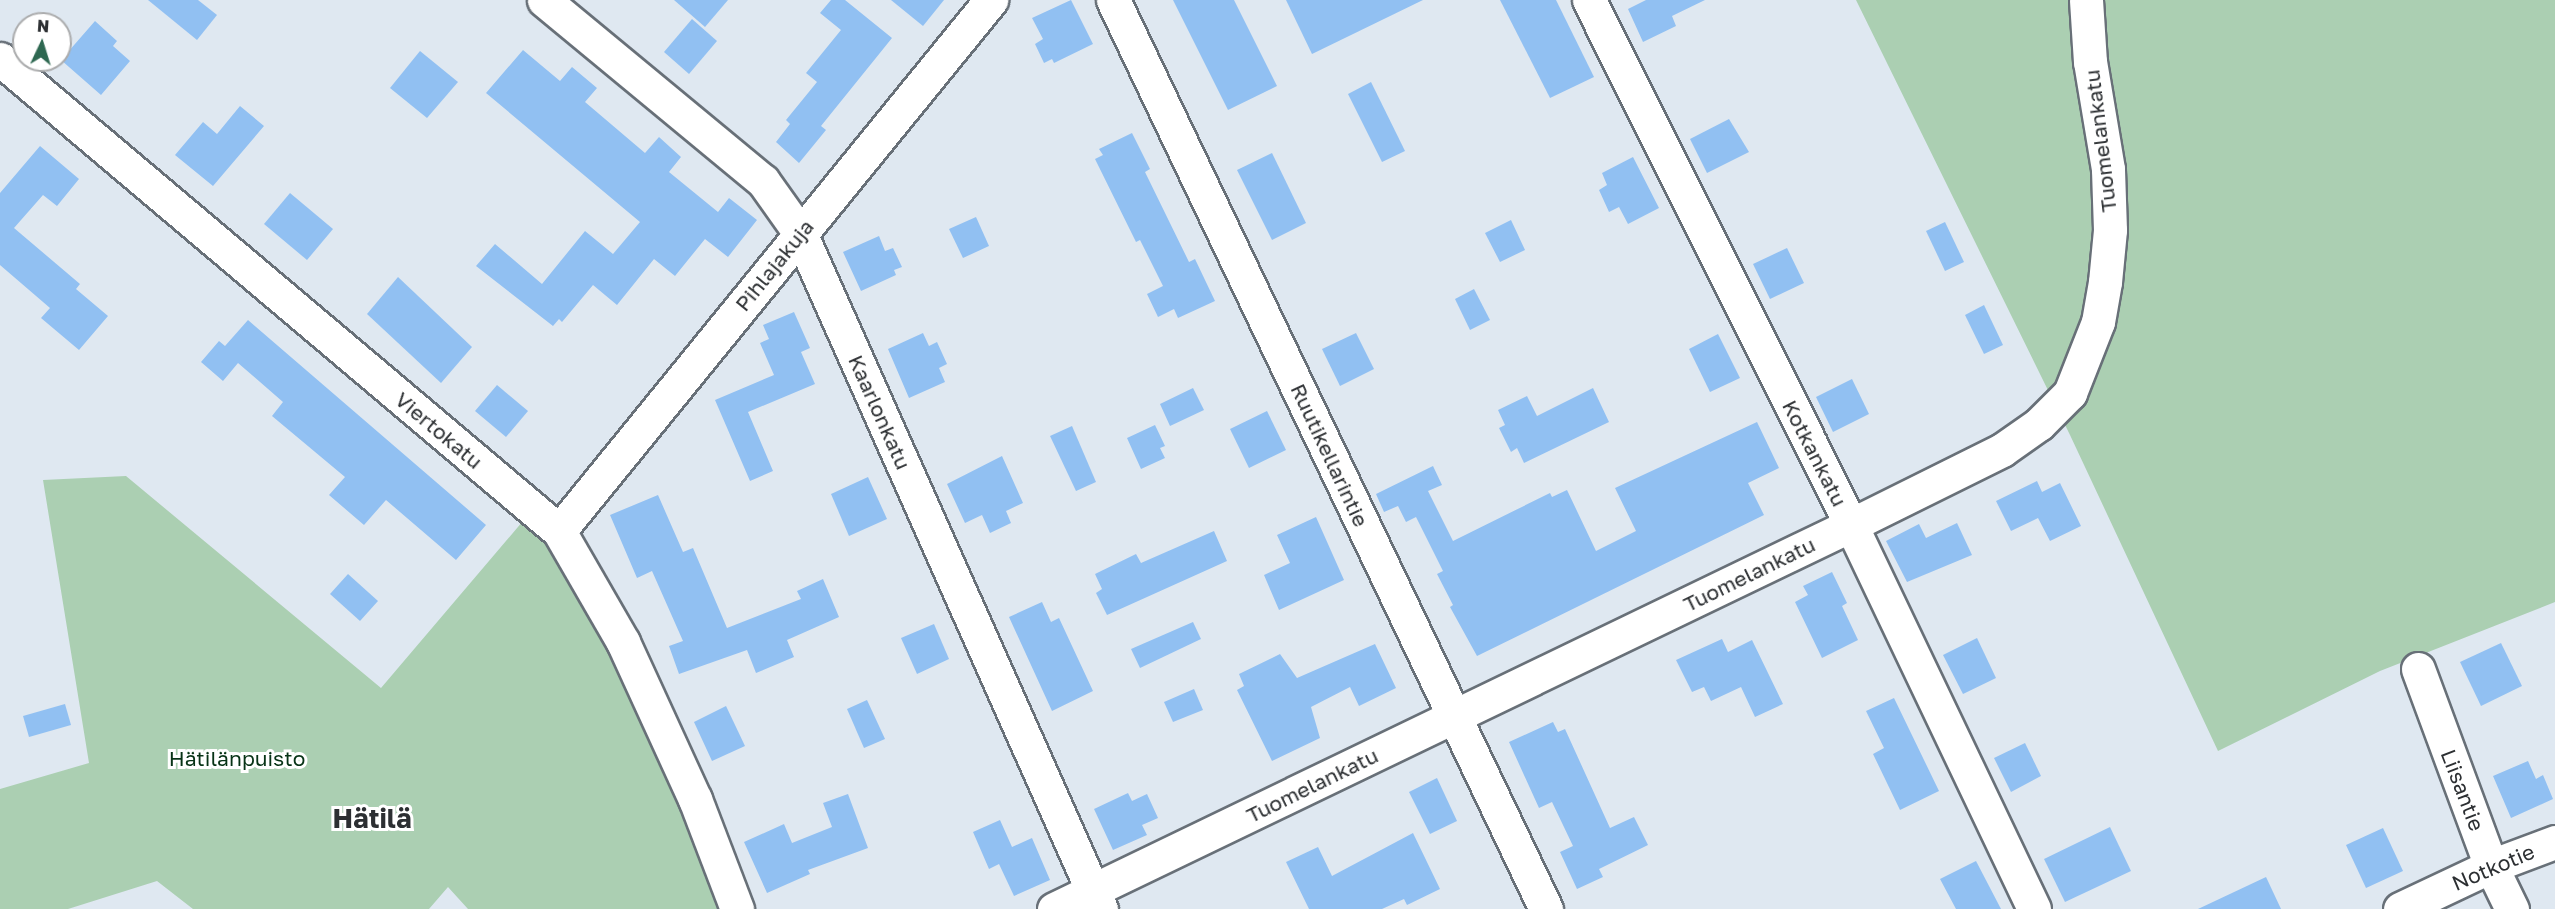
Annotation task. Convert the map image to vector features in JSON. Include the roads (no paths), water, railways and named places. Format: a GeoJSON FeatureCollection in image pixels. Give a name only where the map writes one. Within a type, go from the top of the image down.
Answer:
{"type":"FeatureCollection","features":[{"type":"Feature","properties":{"kind":"street","name":"Kaarlonkatu"},"geometry":{"type":"LineString","coordinates":[[544,0],[763,181],[800,233],[1097,900]]}},
{"type":"Feature","properties":{"kind":"street","name":"Pihlajakuja"},"geometry":{"type":"LineString","coordinates":[[559,531],[991,0]]}},
{"type":"Feature","properties":{"kind":"street","name":"Ruutikellarintie"},"geometry":{"type":"LineString","coordinates":[[1113,0],[1546,909]]}},
{"type":"Feature","properties":{"kind":"street","name":"Kotkankatu"},"geometry":{"type":"LineString","coordinates":[[1589,0],[1851,525],[2034,909]]}},
{"type":"Feature","properties":{"kind":"street","name":"Tuomelankatu"},"geometry":{"type":"LineString","coordinates":[[1054,909],[1097,900],[1454,716],[2002,450],[2039,424],[2070,393],[2098,322],[2110,230],[2108,169],[2090,62],[2086,0]]}},
{"type":"Feature","properties":{"kind":"street","name":"Viertokatu"},"geometry":{"type":"LineString","coordinates":[[0,59],[559,531],[623,642],[695,799],[737,909]]}},
{"type":"Feature","properties":{"kind":"street","name":"Liisantie"},"geometry":{"type":"LineString","coordinates":[[2418,669],[2492,866],[2512,909]]}},
{"type":"Feature","properties":{"kind":"street","name":"Notkotie"},"geometry":{"type":"LineString","coordinates":[[2400,909],[2492,866],[2555,842]]}},
{"type":"Feature","properties":{"kind":"district","name":"Hätilä"},"geometry":{"type":"Point","coordinates":[372,819]}},
{"type":"Feature","properties":{"kind":"park label","name":"Hätilänpuisto"},"geometry":{"type":"Point","coordinates":[237,758]}}]}
